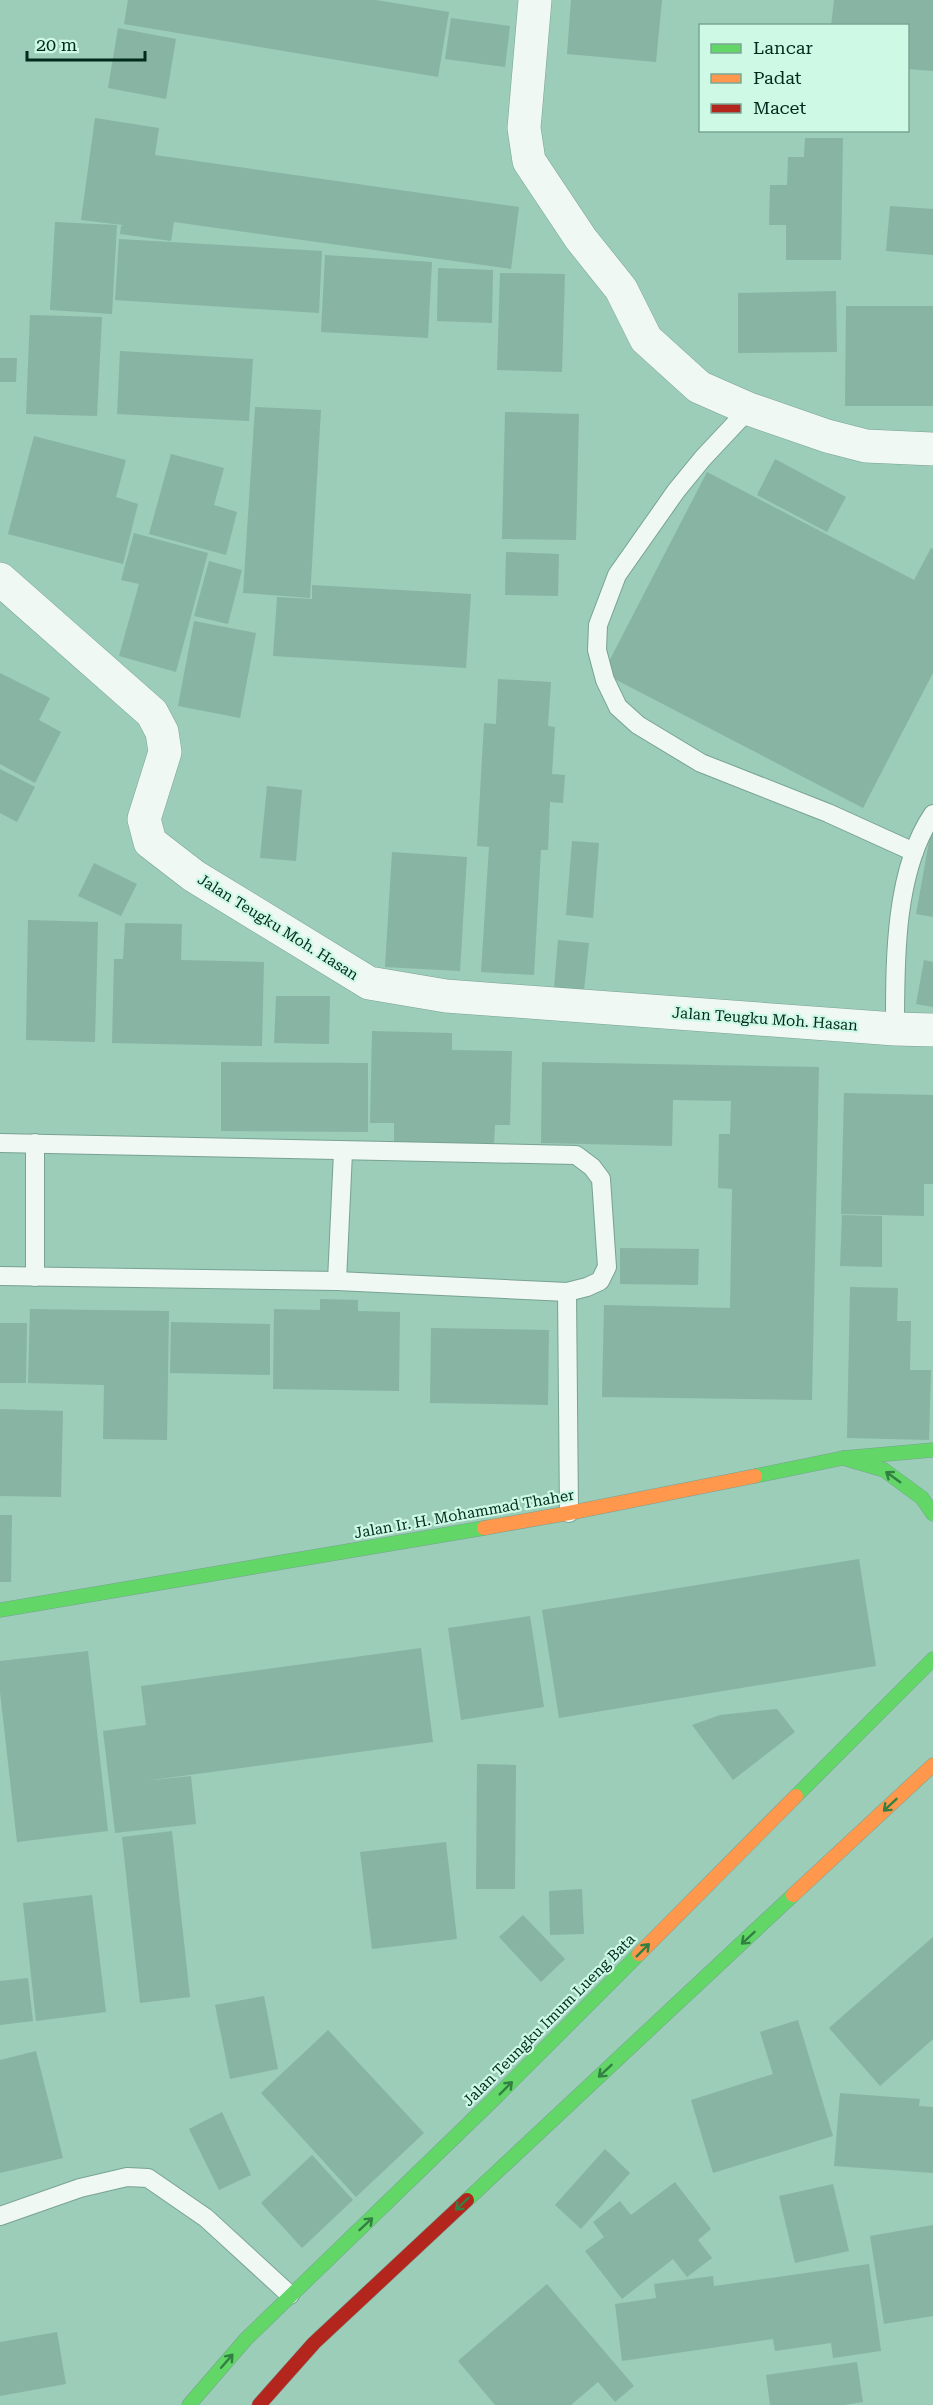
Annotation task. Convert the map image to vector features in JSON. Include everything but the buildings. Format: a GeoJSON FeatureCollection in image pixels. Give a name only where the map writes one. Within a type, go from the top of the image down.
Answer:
{"type":"FeatureCollection","features":[{"type":"Feature","properties":{"kind":"main road","name":"Jalan Ir. H. Mohammad Thaher"},"geometry":{"type":"LineString","coordinates":[[0,1610],[569,1513],[843,1458],[933,1450]]}},
{"type":"Feature","properties":{"kind":"main road"},"geometry":{"type":"LineString","coordinates":[[843,1458],[884,1470],[922,1498],[933,1514]]}},
{"type":"Feature","properties":{"kind":"main road","name":"Jalan Teungku Imum Lueng Bata"},"geometry":{"type":"LineString","coordinates":[[189,2405],[246,2340],[290,2295],[396,2202],[933,1659]]}},
{"type":"Feature","properties":{"kind":"main road"},"geometry":{"type":"LineString","coordinates":[[259,2405],[314,2343],[427,2230],[933,1765]]}},
{"type":"Feature","properties":{"kind":"street"},"geometry":{"type":"LineString","coordinates":[[535,0],[524,128],[529,161],[581,239],[621,289],[646,339],[699,387],[749,409],[827,436],[866,446],[933,449]]}},
{"type":"Feature","properties":{"kind":"street","name":"Jalan Teugku Moh. Hasan"},"geometry":{"type":"LineString","coordinates":[[0,579],[152,713],[162,732],[165,752],[144,819],[150,842],[194,876],[369,983],[446,996],[933,1030]]}},
{"type":"Feature","properties":{"kind":"lane"},"geometry":{"type":"LineString","coordinates":[[749,409],[676,491],[617,575],[598,625],[597,650],[605,680],[618,707],[638,725],[701,763],[828,813],[914,852]]}},
{"type":"Feature","properties":{"kind":"lane"},"geometry":{"type":"LineString","coordinates":[[895,1029],[895,960],[902,899],[914,852],[933,814]]}},
{"type":"Feature","properties":{"kind":"lane"},"geometry":{"type":"LineString","coordinates":[[0,1143],[343,1152],[576,1155],[592,1167],[600,1179],[603,1193],[607,1267],[600,1281],[567,1292],[337,1281],[0,1276]]}},
{"type":"Feature","properties":{"kind":"lane"},"geometry":{"type":"LineString","coordinates":[[35,1143],[35,1276]]}},
{"type":"Feature","properties":{"kind":"lane"},"geometry":{"type":"LineString","coordinates":[[337,1281],[343,1152]]}},
{"type":"Feature","properties":{"kind":"lane"},"geometry":{"type":"LineString","coordinates":[[567,1292],[569,1513]]}},
{"type":"Feature","properties":{"kind":"lane"},"geometry":{"type":"LineString","coordinates":[[0,2216],[80,2188],[127,2176],[148,2178],[206,2218],[290,2295]]}},
{"type":"Feature","properties":{"kind":"traffic: fast"},"geometry":{"type":"LineString","coordinates":[[755,1476],[843,1458],[933,1450]]}},
{"type":"Feature","properties":{"kind":"traffic: fast"},"geometry":{"type":"LineString","coordinates":[[843,1458],[884,1470],[922,1498],[933,1514]]}},
{"type":"Feature","properties":{"kind":"traffic: fast"},"geometry":{"type":"LineString","coordinates":[[0,1610],[484,1528]]}},
{"type":"Feature","properties":{"kind":"traffic: fast"},"geometry":{"type":"LineString","coordinates":[[796,1796],[933,1659]]}},
{"type":"Feature","properties":{"kind":"traffic: fast"},"geometry":{"type":"LineString","coordinates":[[467,2200],[793,1895]]}},
{"type":"Feature","properties":{"kind":"traffic: fast"},"geometry":{"type":"LineString","coordinates":[[189,2405],[246,2339],[495,2098],[639,1954]]}},
{"type":"Feature","properties":{"kind":"traffic: slow"},"geometry":{"type":"LineString","coordinates":[[484,1528],[755,1476]]}},
{"type":"Feature","properties":{"kind":"traffic: slow"},"geometry":{"type":"LineString","coordinates":[[793,1895],[933,1765]]}},
{"type":"Feature","properties":{"kind":"traffic: slow"},"geometry":{"type":"LineString","coordinates":[[639,1954],[796,1796]]}},
{"type":"Feature","properties":{"kind":"traffic: jam"},"geometry":{"type":"LineString","coordinates":[[259,2405],[314,2343],[467,2200]]}}]}
